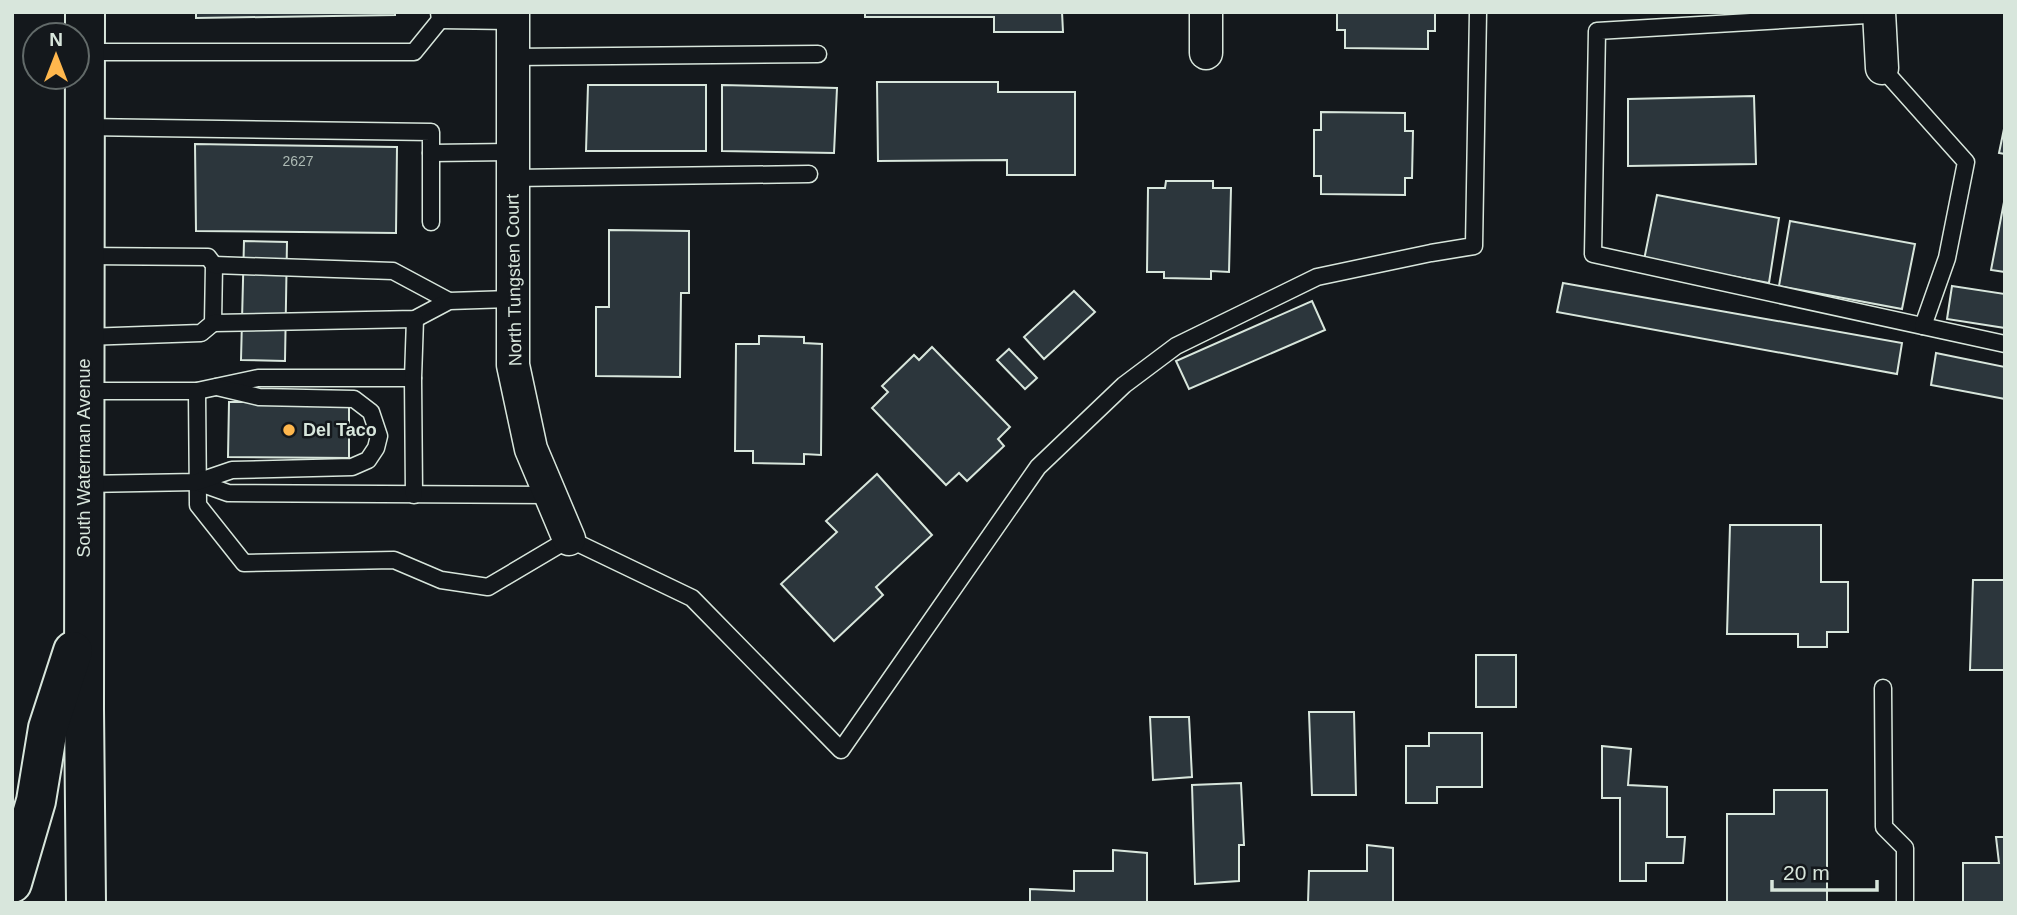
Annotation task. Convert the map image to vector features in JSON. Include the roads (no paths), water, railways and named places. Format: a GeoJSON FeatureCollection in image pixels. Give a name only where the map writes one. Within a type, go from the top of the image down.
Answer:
{"type":"FeatureCollection","features":[{"type":"Feature","properties":{"kind":"main road","name":"South Waterman Avenue"},"geometry":{"type":"LineString","coordinates":[[85,91],[86,903]]}},
{"type":"Feature","properties":{"kind":"main road"},"geometry":{"type":"LineString","coordinates":[[12,883],[36,801],[48,728],[84,615]]}},
{"type":"Feature","properties":{"kind":"main road"},"geometry":{"type":"LineString","coordinates":[[85,805],[105,903]]}},
{"type":"Feature","properties":{"kind":"street"},"geometry":{"type":"LineString","coordinates":[[1206,12],[1206,53]]}},
{"type":"Feature","properties":{"kind":"street"},"geometry":{"type":"LineString","coordinates":[[1882,68],[1883,13]]}},
{"type":"Feature","properties":{"kind":"street","name":"North Tungsten Court"},"geometry":{"type":"LineString","coordinates":[[513,17],[513,365],[531,449],[569,539]]}},
{"type":"Feature","properties":{"kind":"lane"},"geometry":{"type":"LineString","coordinates":[[197,391],[198,505],[244,563],[394,560],[441,580],[488,587],[569,539],[692,598],[841,750],[1038,467],[1124,385],[1176,346],[1317,276],[1474,246],[1478,12]]}},
{"type":"Feature","properties":{"kind":"lane"},"geometry":{"type":"LineString","coordinates":[[1883,13],[1597,31],[1593,254],[2005,344]]}},
{"type":"Feature","properties":{"kind":"lane"},"geometry":{"type":"LineString","coordinates":[[91,52],[414,52],[440,16],[513,17]]}},
{"type":"Feature","properties":{"kind":"lane"},"geometry":{"type":"LineString","coordinates":[[513,57],[818,54]]}},
{"type":"Feature","properties":{"kind":"lane"},"geometry":{"type":"LineString","coordinates":[[1882,68],[1966,162],[1947,258],[1923,326]]}},
{"type":"Feature","properties":{"kind":"lane"},"geometry":{"type":"LineString","coordinates":[[85,127],[431,132],[431,222]]}},
{"type":"Feature","properties":{"kind":"lane"},"geometry":{"type":"LineString","coordinates":[[431,153],[512,165],[809,174]]}},
{"type":"Feature","properties":{"kind":"lane"},"geometry":{"type":"LineString","coordinates":[[85,256],[208,257],[214,265],[213,323]]}},
{"type":"Feature","properties":{"kind":"lane"},"geometry":{"type":"LineString","coordinates":[[214,265],[393,271],[449,301]]}},
{"type":"Feature","properties":{"kind":"lane"},"geometry":{"type":"LineString","coordinates":[[85,337],[201,333],[213,323],[415,319],[449,301],[513,299]]}},
{"type":"Feature","properties":{"kind":"lane"},"geometry":{"type":"LineString","coordinates":[[414,495],[415,319]]}},
{"type":"Feature","properties":{"kind":"lane"},"geometry":{"type":"LineString","coordinates":[[85,391],[197,391],[258,378],[413,378]]}},
{"type":"Feature","properties":{"kind":"lane"},"geometry":{"type":"LineString","coordinates":[[84,484],[197,482],[232,470],[352,467],[368,460],[376,448],[379,436],[372,412],[354,399],[260,397],[217,387]]}},
{"type":"Feature","properties":{"kind":"lane"},"geometry":{"type":"LineString","coordinates":[[197,482],[228,493],[551,495]]}},
{"type":"Feature","properties":{"kind":"lane"},"geometry":{"type":"LineString","coordinates":[[1883,688],[1884,827],[1905,848],[1905,903]]}},
{"type":"Feature","properties":{"kind":"place","name":"Del Taco"},"geometry":{"type":"Point","coordinates":[289,430]}}]}
